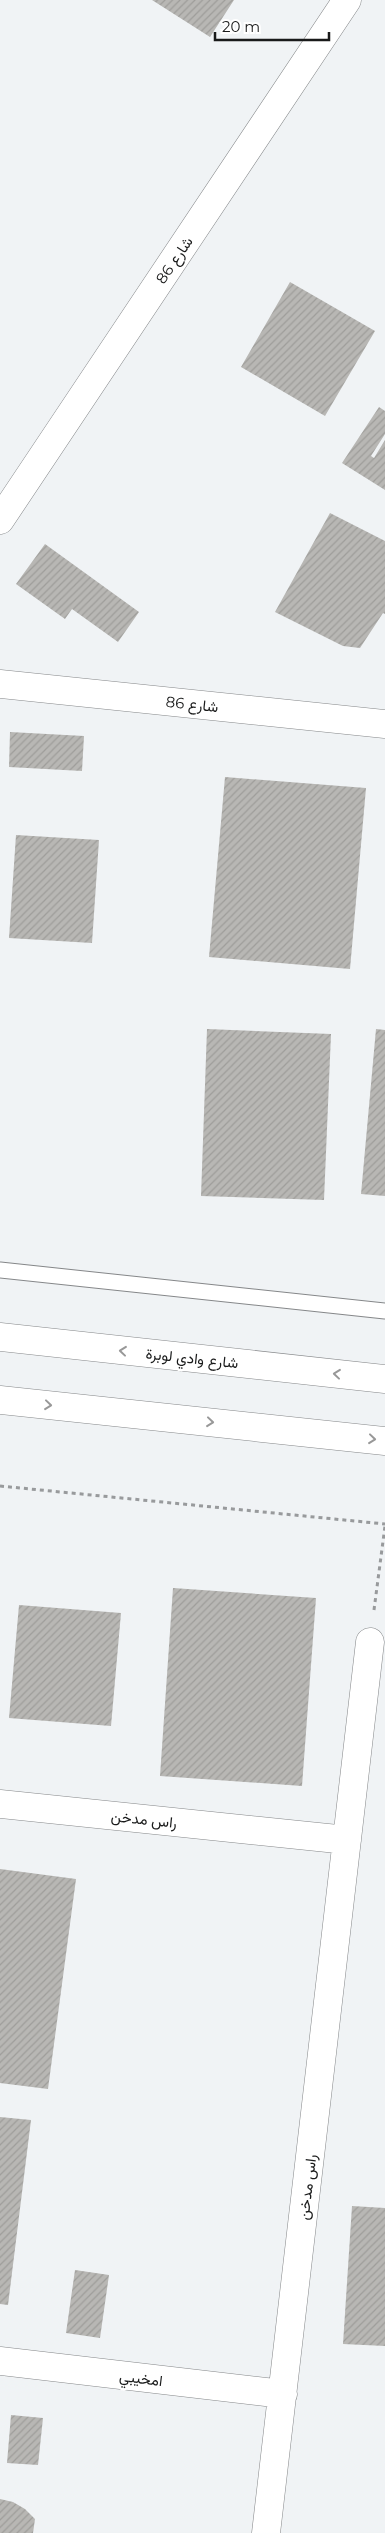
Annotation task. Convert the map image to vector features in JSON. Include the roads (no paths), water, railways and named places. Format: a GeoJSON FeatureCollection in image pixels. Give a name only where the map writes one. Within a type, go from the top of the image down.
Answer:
{"type":"FeatureCollection","features":[{"type":"Feature","properties":{"kind":"street","name":"شارع 86"},"geometry":{"type":"LineString","coordinates":[[0,520],[347,0]]}},
{"type":"Feature","properties":{"kind":"street","name":"شارع 86"},"geometry":{"type":"LineString","coordinates":[[0,684],[385,724]]}},
{"type":"Feature","properties":{"kind":"street","name":"شارع وادي لوبرة"},"geometry":{"type":"LineString","coordinates":[[0,1337],[385,1379]]}},
{"type":"Feature","properties":{"kind":"street"},"geometry":{"type":"LineString","coordinates":[[0,1400],[385,1441]]}},
{"type":"Feature","properties":{"kind":"street","name":"راس مدخن"},"geometry":{"type":"LineString","coordinates":[[266,2533],[370,1642]]}},
{"type":"Feature","properties":{"kind":"street","name":"راس مدخن"},"geometry":{"type":"LineString","coordinates":[[0,1804],[347,1840]]}},
{"type":"Feature","properties":{"kind":"street","name":"امخيبي"},"geometry":{"type":"LineString","coordinates":[[0,2361],[283,2394]]}},
{"type":"Feature","properties":{"kind":"lane"},"geometry":{"type":"LineString","coordinates":[[0,1270],[385,1311]]}}]}
